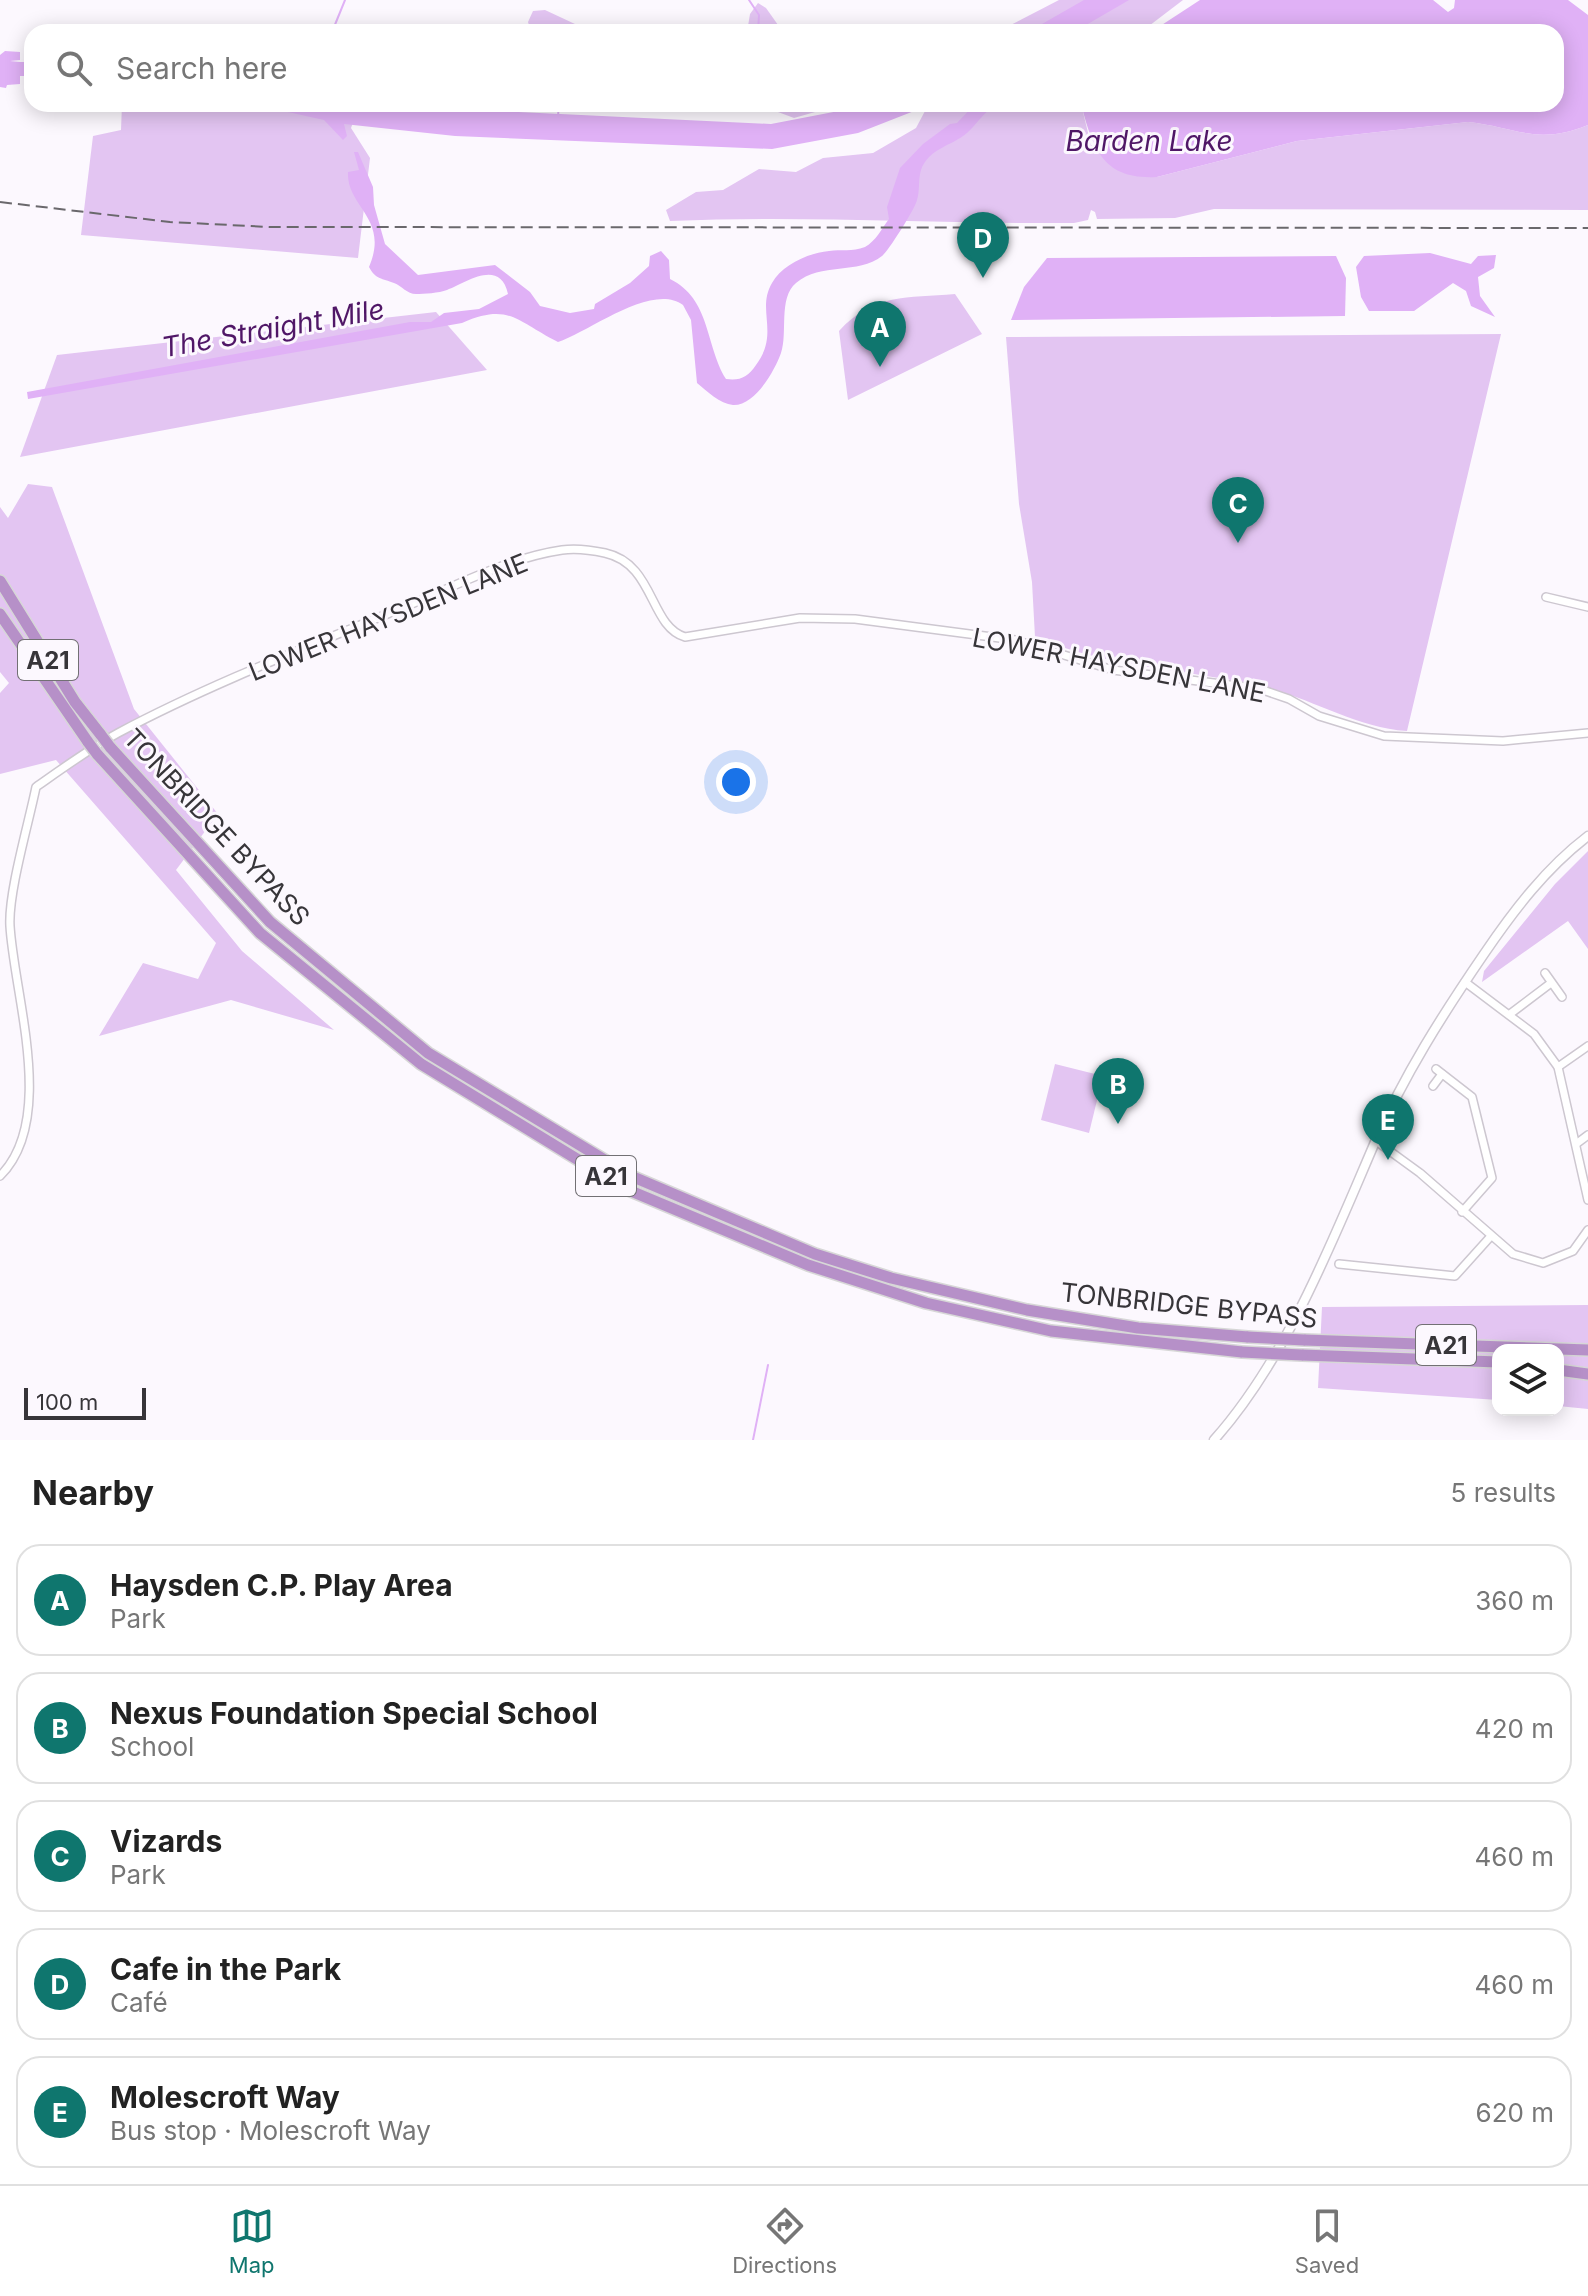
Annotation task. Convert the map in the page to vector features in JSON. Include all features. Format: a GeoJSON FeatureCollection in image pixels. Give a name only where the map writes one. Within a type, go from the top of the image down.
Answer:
{"type":"FeatureCollection","features":[{"type":"Feature","properties":{"kind":"highway","name":"TONBRIDGE BYPASS"},"geometry":{"type":"LineString","coordinates":[[0,581],[75,702],[110,747],[270,922],[428,1053],[631,1176],[815,1254],[891,1278],[1027,1310],[1138,1328],[1248,1337],[1588,1350]]}},
{"type":"Feature","properties":{"kind":"highway","name":"TONBRIDGE BYPASS"},"geometry":{"type":"LineString","coordinates":[[0,614],[97,754],[260,933],[421,1064],[626,1189],[808,1265],[926,1303],[1051,1331],[1242,1352],[1492,1362]]}},
{"type":"Feature","properties":{"kind":"highway"},"geometry":{"type":"LineString","coordinates":[[1564,1367],[1588,1365]]}},
{"type":"Feature","properties":{"kind":"highway"},"geometry":{"type":"LineString","coordinates":[[1564,1368],[1588,1374]]}},
{"type":"Feature","properties":{"kind":"street","name":"LOWER HAYSDEN LANE"},"geometry":{"type":"LineString","coordinates":[[0,1176],[13,1164],[29,1105],[27,1033],[10,924],[36,787],[83,754],[163,711],[456,584],[537,556],[578,549],[615,555],[631,564],[643,578],[670,627],[685,637],[800,618],[855,619],[1015,640],[1113,670],[1260,689],[1289,699],[1319,716],[1384,736],[1503,741],[1588,733]]}},
{"type":"Feature","properties":{"kind":"street"},"geometry":{"type":"LineString","coordinates":[[1546,597],[1588,607]]}},
{"type":"Feature","properties":{"kind":"street"},"geometry":{"type":"LineString","coordinates":[[1214,1440],[1241,1406],[1318,1273],[1376,1141],[1425,1044],[1529,893],[1588,836]]}},
{"type":"Feature","properties":{"kind":"street"},"geometry":{"type":"LineString","coordinates":[[1545,973],[1562,997]]}},
{"type":"Feature","properties":{"kind":"street"},"geometry":{"type":"LineString","coordinates":[[1465,982],[1534,1034],[1558,1067],[1588,1200]]}},
{"type":"Feature","properties":{"kind":"street"},"geometry":{"type":"LineString","coordinates":[[1510,1014],[1551,983]]}},
{"type":"Feature","properties":{"kind":"street"},"geometry":{"type":"LineString","coordinates":[[1558,1067],[1588,1046]]}},
{"type":"Feature","properties":{"kind":"street"},"geometry":{"type":"LineString","coordinates":[[1433,1086],[1439,1071],[1472,1097],[1490,1161],[1492,1178],[1462,1212]]}},
{"type":"Feature","properties":{"kind":"street"},"geometry":{"type":"LineString","coordinates":[[1576,1144],[1588,1135]]}},
{"type":"Feature","properties":{"kind":"street"},"geometry":{"type":"LineString","coordinates":[[1376,1141],[1420,1173],[1513,1254],[1543,1263],[1573,1251],[1588,1230]]}},
{"type":"Feature","properties":{"kind":"street"},"geometry":{"type":"LineString","coordinates":[[1339,1264],[1455,1276],[1491,1236]]}},
{"type":"Feature","properties":{"kind":"shaded area"},"geometry":{"type":"Polygon","coordinates":[[[1059,0],[1183,0],[1152,24],[1012,24],[1059,0]]]}},
{"type":"Feature","properties":{"kind":"shaded area"},"geometry":{"type":"Polygon","coordinates":[[[758,3],[766,8],[777,24],[748,24],[750,14],[758,3]]]}},
{"type":"Feature","properties":{"kind":"shaded area"},"geometry":{"type":"Polygon","coordinates":[[[545,10],[575,24],[529,24],[533,11],[545,10]]]}},
{"type":"Feature","properties":{"kind":"shaded area"},"geometry":{"type":"Polygon","coordinates":[[[122,112],[357,112],[351,128],[370,158],[358,258],[81,235],[93,136],[121,130],[122,112]]]}},
{"type":"Feature","properties":{"kind":"shaded area"},"geometry":{"type":"Polygon","coordinates":[[[778,112],[815,112],[794,118],[778,112]]]}},
{"type":"Feature","properties":{"kind":"shaded area"},"geometry":{"type":"Polygon","coordinates":[[[924,112],[1083,112],[1091,145],[1157,177],[1297,141],[1468,122],[1540,135],[1588,125],[1588,210],[1214,209],[1175,218],[1097,219],[1091,210],[1088,220],[1074,223],[1023,223],[771,219],[670,221],[666,210],[696,192],[723,190],[759,169],[796,172],[823,158],[873,153],[916,128],[924,112]]]}},
{"type":"Feature","properties":{"kind":"shaded area"},"geometry":{"type":"Polygon","coordinates":[[[955,294],[982,334],[848,400],[839,331],[865,310],[878,304],[906,297],[955,294]]]}},
{"type":"Feature","properties":{"kind":"shaded area"},"geometry":{"type":"Polygon","coordinates":[[[436,312],[487,370],[20,457],[57,355],[436,312]]]}},
{"type":"Feature","properties":{"kind":"shaded area"},"geometry":{"type":"Polygon","coordinates":[[[1501,334],[1407,731],[1368,724],[1256,685],[1089,655],[1035,637],[1032,582],[1019,504],[1006,337],[1501,334]]]}},
{"type":"Feature","properties":{"kind":"shaded area"},"geometry":{"type":"Polygon","coordinates":[[[28,484],[52,487],[134,709],[218,814],[176,870],[242,951],[334,1030],[231,1000],[99,1036],[143,963],[198,979],[216,943],[56,760],[0,774],[0,693],[9,683],[0,672],[0,507],[8,518],[28,484]]]}},
{"type":"Feature","properties":{"kind":"shaded area"},"geometry":{"type":"Polygon","coordinates":[[[1588,851],[1588,949],[1568,921],[1482,982],[1484,971],[1555,884],[1588,851]]]}},
{"type":"Feature","properties":{"kind":"shaded area"},"geometry":{"type":"Polygon","coordinates":[[[1055,1064],[1103,1076],[1089,1133],[1041,1120],[1055,1064]]]}},
{"type":"Feature","properties":{"kind":"shaded area"},"geometry":{"type":"Polygon","coordinates":[[[1588,1305],[1588,1409],[1564,1407],[1564,1344],[1492,1344],[1492,1400],[1318,1388],[1322,1307],[1588,1305]]]}},
{"type":"Feature","properties":{"kind":"water"},"geometry":{"type":"Polygon","coordinates":[[[1084,0],[1129,0],[1088,24],[1042,24],[1084,0]]]}},
{"type":"Feature","properties":{"kind":"water","name":"Barden Lake"},"geometry":{"type":"Polygon","coordinates":[[[1200,0],[1433,0],[1448,12],[1454,8],[1455,0],[1568,0],[1588,15],[1588,125],[1540,135],[1468,122],[1297,141],[1157,177],[1139,177],[1112,167],[1103,158],[1090,135],[1083,112],[1564,112],[1564,24],[1163,24],[1200,0]]]}},
{"type":"Feature","properties":{"kind":"water"},"geometry":{"type":"Polygon","coordinates":[[[5,51],[20,52],[20,60],[10,61],[20,62],[20,74],[10,75],[20,76],[20,84],[7,85],[6,88],[0,87],[0,55],[5,51]]]}},
{"type":"Feature","properties":{"kind":"water"},"geometry":{"type":"Polygon","coordinates":[[[288,112],[520,112],[771,124],[833,112],[912,112],[858,133],[772,149],[455,136],[344,124],[347,136],[343,140],[324,120],[288,112]]]}},
{"type":"Feature","properties":{"kind":"water"},"geometry":{"type":"Polygon","coordinates":[[[967,112],[988,112],[967,133],[929,157],[920,174],[915,204],[882,256],[862,265],[817,273],[790,289],[785,306],[781,353],[763,386],[741,404],[723,402],[697,383],[691,320],[683,305],[670,300],[638,304],[558,342],[513,317],[491,314],[462,323],[28,399],[27,392],[410,322],[431,322],[444,313],[479,309],[508,294],[504,283],[490,275],[444,291],[416,294],[374,274],[369,267],[374,250],[371,225],[349,184],[348,172],[359,170],[354,152],[358,152],[373,187],[374,205],[385,244],[418,275],[495,265],[530,292],[540,306],[570,313],[594,309],[595,304],[630,283],[649,266],[650,256],[661,251],[669,260],[670,279],[693,298],[700,310],[726,379],[740,379],[750,373],[763,353],[767,332],[766,303],[776,277],[789,265],[813,254],[856,249],[869,244],[889,219],[887,207],[900,168],[923,144],[950,124],[957,123],[967,112]]]}},
{"type":"Feature","properties":{"kind":"water"},"geometry":{"type":"Polygon","coordinates":[[[1430,253],[1471,264],[1478,256],[1496,255],[1494,268],[1478,277],[1480,296],[1495,317],[1471,306],[1466,291],[1453,283],[1414,311],[1369,311],[1361,297],[1356,267],[1364,256],[1430,253]]]}},
{"type":"Feature","properties":{"kind":"water"},"geometry":{"type":"Polygon","coordinates":[[[1336,256],[1346,278],[1345,316],[1011,320],[1024,287],[1047,258],[1336,256]]]}},
{"type":"Feature","properties":{"kind":"waterway"},"geometry":{"type":"LineString","coordinates":[[335,24],[345,0]]}},
{"type":"Feature","properties":{"kind":"waterway"},"geometry":{"type":"LineString","coordinates":[[749,0],[759,15],[758,24]]}},
{"type":"Feature","properties":{"kind":"waterway"},"geometry":{"type":"LineString","coordinates":[[0,69],[24,69]]}},
{"type":"Feature","properties":{"kind":"waterway"},"geometry":{"type":"LineString","coordinates":[[558,112],[558,116]]}},
{"type":"Feature","properties":{"kind":"waterway"},"geometry":{"type":"LineString","coordinates":[[753,1440],[768,1365]]}},
{"type":"Feature","properties":{"kind":"railway"},"geometry":{"type":"LineString","coordinates":[[0,202],[170,222],[270,227],[1588,228]]}},
{"type":"Feature","properties":{"kind":"place","name":"Cafe in the Park"},"geometry":{"type":"Point","coordinates":[983,278]}},
{"type":"Feature","properties":{"kind":"place","name":"Haysden C.P. Play Area"},"geometry":{"type":"Point","coordinates":[880,367]}},
{"type":"Feature","properties":{"kind":"place","name":"Vizards"},"geometry":{"type":"Point","coordinates":[1238,543]}},
{"type":"Feature","properties":{"kind":"place","name":"Nexus Foundation Special School"},"geometry":{"type":"Point","coordinates":[1118,1124]}},
{"type":"Feature","properties":{"kind":"place","name":"Molescroft Way"},"geometry":{"type":"Point","coordinates":[1388,1160]}},
{"type":"Feature","properties":{"kind":"water label","name":"The Straight Mile"},"geometry":{"type":"Point","coordinates":[273,328]}}]}
